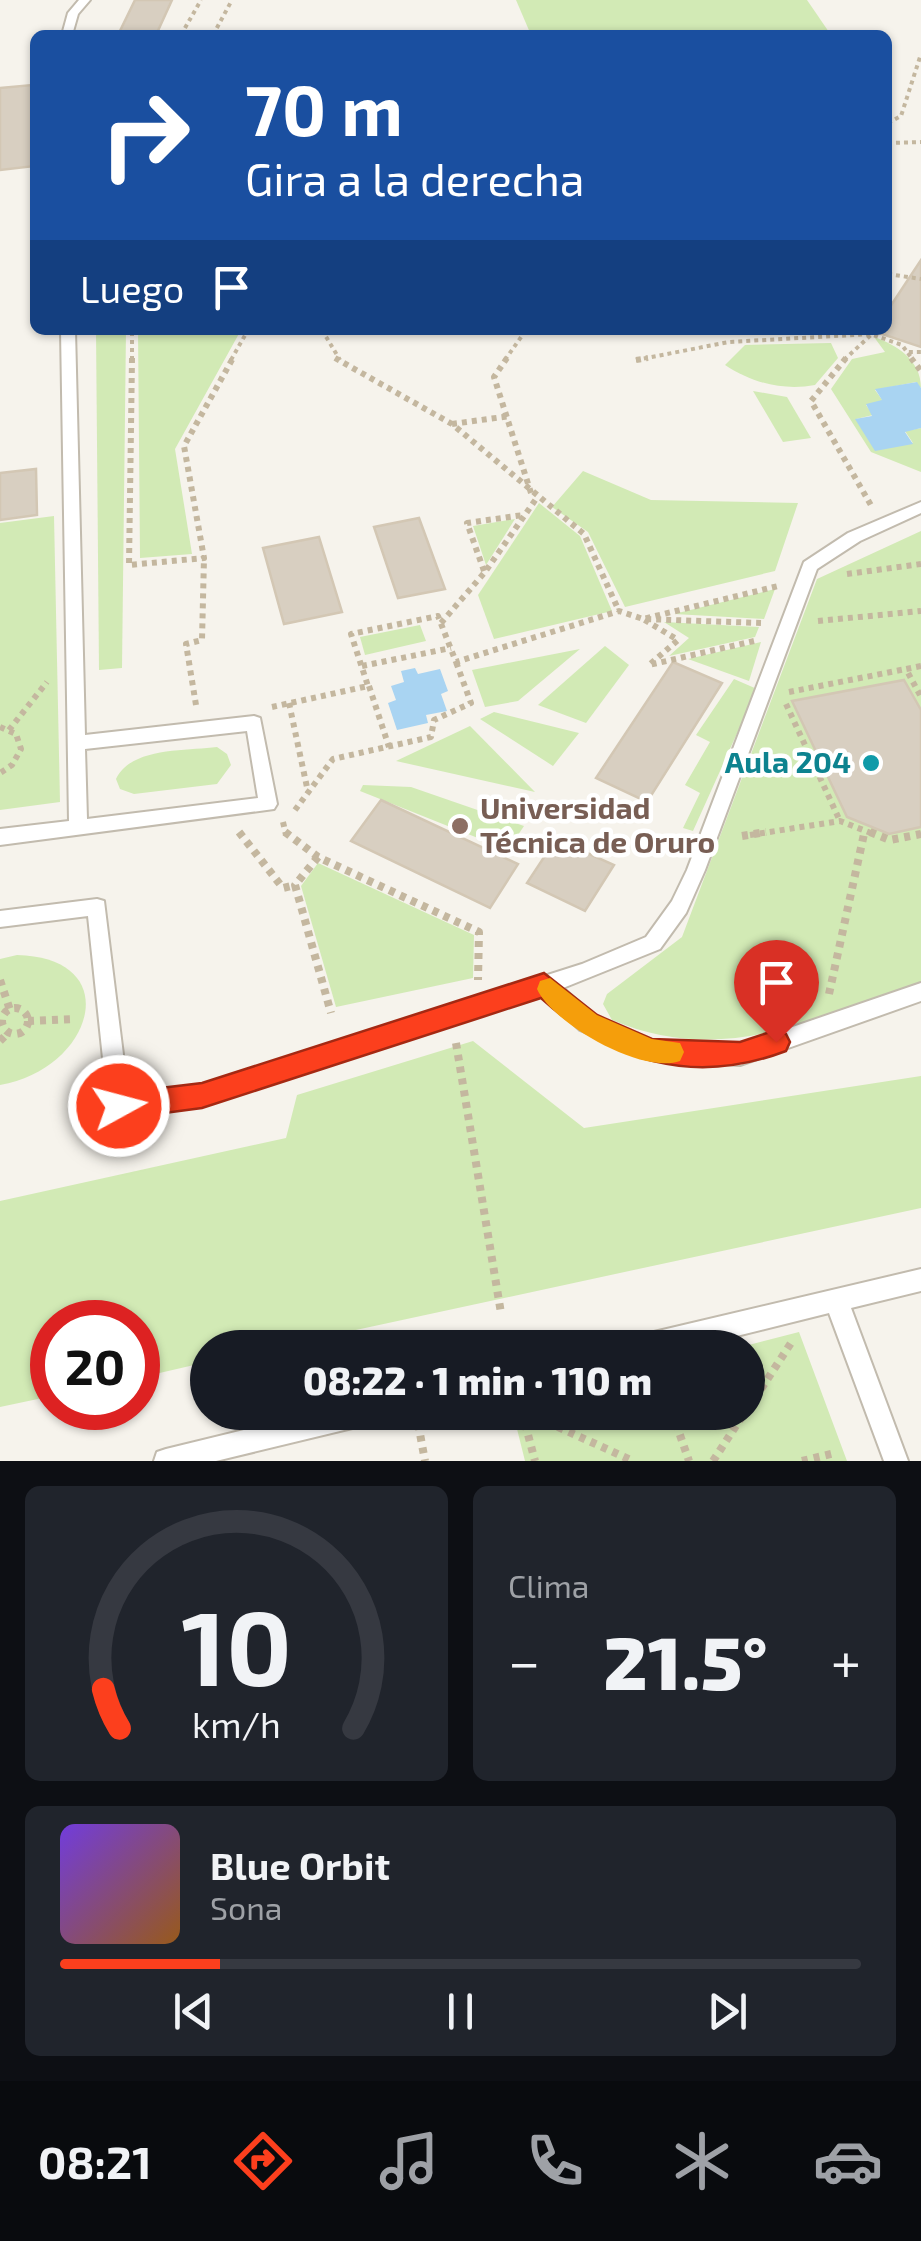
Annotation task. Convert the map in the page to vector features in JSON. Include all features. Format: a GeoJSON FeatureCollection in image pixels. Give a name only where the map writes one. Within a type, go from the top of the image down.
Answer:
{"type":"FeatureCollection","features":[{"type":"Feature","properties":{"kind":"lane"},"geometry":{"type":"LineString","coordinates":[[68,30],[73,14],[85,0]]}},
{"type":"Feature","properties":{"kind":"lane"},"geometry":{"type":"LineString","coordinates":[[68,335],[78,827]]}},
{"type":"Feature","properties":{"kind":"lane"},"geometry":{"type":"LineString","coordinates":[[0,919],[97,907],[119,1106],[202,1096],[544,985],[652,944],[679,908],[696,870],[810,566],[854,537],[921,507]]}},
{"type":"Feature","properties":{"kind":"lane"},"geometry":{"type":"LineString","coordinates":[[0,836],[268,804],[254,724],[78,743]]}},
{"type":"Feature","properties":{"kind":"lane"},"geometry":{"type":"LineString","coordinates":[[544,985],[587,1023],[651,1051],[740,1055],[921,992]]}},
{"type":"Feature","properties":{"kind":"lane"},"geometry":{"type":"LineString","coordinates":[[712,1330],[921,1280]]}},
{"type":"Feature","properties":{"kind":"lane"},"geometry":{"type":"LineString","coordinates":[[836,1300],[896,1461]]}},
{"type":"Feature","properties":{"kind":"lane"},"geometry":{"type":"LineString","coordinates":[[166,1461],[294,1430]]}},
{"type":"Feature","properties":{"kind":"path"},"geometry":{"type":"LineString","coordinates":[[184,30],[200,0]]}},
{"type":"Feature","properties":{"kind":"path"},"geometry":{"type":"LineString","coordinates":[[216,30],[232,0]]}},
{"type":"Feature","properties":{"kind":"path"},"geometry":{"type":"LineString","coordinates":[[892,121],[900,116],[921,54]]}},
{"type":"Feature","properties":{"kind":"path"},"geometry":{"type":"LineString","coordinates":[[892,143],[921,142]]}},
{"type":"Feature","properties":{"kind":"path"},"geometry":{"type":"LineString","coordinates":[[892,275],[921,279]]}},
{"type":"Feature","properties":{"kind":"path"},"geometry":{"type":"LineString","coordinates":[[132,335],[129,565],[204,558]]}},
{"type":"Feature","properties":{"kind":"path"},"geometry":{"type":"LineString","coordinates":[[200,719],[186,644],[202,640],[204,558],[184,446],[245,335]]}},
{"type":"Feature","properties":{"kind":"path"},"geometry":{"type":"LineString","coordinates":[[324,335],[334,357],[452,424],[584,534],[619,611]]}},
{"type":"Feature","properties":{"kind":"path"},"geometry":{"type":"LineString","coordinates":[[441,622],[485,572],[534,496],[494,377],[523,335]]}},
{"type":"Feature","properties":{"kind":"path"},"geometry":{"type":"LineString","coordinates":[[636,360],[729,342],[854,335]]}},
{"type":"Feature","properties":{"kind":"path"},"geometry":{"type":"LineString","coordinates":[[871,335],[832,371],[810,402],[874,510]]}},
{"type":"Feature","properties":{"kind":"path"},"geometry":{"type":"LineString","coordinates":[[875,335],[902,344],[921,371]]}},
{"type":"Feature","properties":{"kind":"path"},"geometry":{"type":"LineString","coordinates":[[907,352],[921,352]]}},
{"type":"Feature","properties":{"kind":"path"},"geometry":{"type":"LineString","coordinates":[[452,424],[510,416]]}},
{"type":"Feature","properties":{"kind":"path"},"geometry":{"type":"LineString","coordinates":[[485,572],[467,523],[524,514]]}},
{"type":"Feature","properties":{"kind":"path"},"geometry":{"type":"LineString","coordinates":[[836,576],[921,564]]}},
{"type":"Feature","properties":{"kind":"path"},"geometry":{"type":"LineString","coordinates":[[644,619],[784,584],[779,597]]}},
{"type":"Feature","properties":{"kind":"path"},"geometry":{"type":"LineString","coordinates":[[456,662],[619,611],[644,619],[678,640],[649,665],[763,639],[769,623],[644,619]]}},
{"type":"Feature","properties":{"kind":"path"},"geometry":{"type":"LineString","coordinates":[[816,622],[921,612]]}},
{"type":"Feature","properties":{"kind":"path"},"geometry":{"type":"LineString","coordinates":[[389,747],[351,634],[438,616],[472,702],[434,720],[431,737],[389,747],[333,759],[309,793],[286,815],[285,834],[318,857],[479,932],[478,983]]}},
{"type":"Feature","properties":{"kind":"path"},"geometry":{"type":"LineString","coordinates":[[362,666],[451,648]]}},
{"type":"Feature","properties":{"kind":"path"},"geometry":{"type":"LineString","coordinates":[[788,692],[921,666]]}},
{"type":"Feature","properties":{"kind":"path"},"geometry":{"type":"LineString","coordinates":[[906,670],[921,697]]}},
{"type":"Feature","properties":{"kind":"path"},"geometry":{"type":"LineString","coordinates":[[0,773],[12,765],[20,750],[20,742],[4,728],[52,678]]}},
{"type":"Feature","properties":{"kind":"path"},"geometry":{"type":"LineString","coordinates":[[266,708],[368,686]]}},
{"type":"Feature","properties":{"kind":"path"},"geometry":{"type":"LineString","coordinates":[[785,702],[840,821],[864,834],[890,840],[921,834]]}},
{"type":"Feature","properties":{"kind":"path"},"geometry":{"type":"LineString","coordinates":[[289,703],[309,793]]}},
{"type":"Feature","properties":{"kind":"path"},"geometry":{"type":"LineString","coordinates":[[230,820],[282,888],[295,884],[318,857]]}},
{"type":"Feature","properties":{"kind":"path"},"geometry":{"type":"LineString","coordinates":[[742,836],[840,821]]}},
{"type":"Feature","properties":{"kind":"path"},"geometry":{"type":"LineString","coordinates":[[826,1010],[864,834]]}},
{"type":"Feature","properties":{"kind":"path"},"geometry":{"type":"LineString","coordinates":[[295,884],[331,1013]]}},
{"type":"Feature","properties":{"kind":"path"},"geometry":{"type":"LineString","coordinates":[[0,980],[10,1010]]}},
{"type":"Feature","properties":{"kind":"path"},"geometry":{"type":"LineString","coordinates":[[8,1032],[1,1020],[10,1010],[24,1010],[28,1021]]}},
{"type":"Feature","properties":{"kind":"path"},"geometry":{"type":"LineString","coordinates":[[0,1041],[8,1032],[20,1031],[28,1021],[75,1019]]}},
{"type":"Feature","properties":{"kind":"path"},"geometry":{"type":"LineString","coordinates":[[454,1032],[501,1313]]}},
{"type":"Feature","properties":{"kind":"path"},"geometry":{"type":"LineString","coordinates":[[765,1383],[794,1340]]}},
{"type":"Feature","properties":{"kind":"path"},"geometry":{"type":"LineString","coordinates":[[419,1430],[425,1461]]}},
{"type":"Feature","properties":{"kind":"path"},"geometry":{"type":"LineString","coordinates":[[528,1430],[535,1461]]}},
{"type":"Feature","properties":{"kind":"path"},"geometry":{"type":"LineString","coordinates":[[564,1430],[633,1461]]}},
{"type":"Feature","properties":{"kind":"path"},"geometry":{"type":"LineString","coordinates":[[678,1430],[689,1461]]}},
{"type":"Feature","properties":{"kind":"path"},"geometry":{"type":"LineString","coordinates":[[713,1461],[733,1430]]}},
{"type":"Feature","properties":{"kind":"path"},"geometry":{"type":"LineString","coordinates":[[802,1461],[835,1452]]}},
{"type":"Feature","properties":{"kind":"green space"},"geometry":{"type":"Polygon","coordinates":[[[516,0],[807,0],[828,30],[529,30],[516,0]]]}},
{"type":"Feature","properties":{"kind":"green space"},"geometry":{"type":"Polygon","coordinates":[[[96,335],[126,335],[122,668],[99,670],[96,335]]]}},
{"type":"Feature","properties":{"kind":"green space"},"geometry":{"type":"Polygon","coordinates":[[[138,335],[238,335],[175,449],[192,554],[140,558],[138,335]]]}},
{"type":"Feature","properties":{"kind":"green space"},"geometry":{"type":"Polygon","coordinates":[[[874,337],[906,355],[917,369],[921,388],[916,382],[875,390],[883,401],[866,405],[873,415],[856,419],[913,443],[905,431],[921,428],[921,472],[871,452],[831,389],[852,359],[885,352],[874,337]]]}},
{"type":"Feature","properties":{"kind":"green space"},"geometry":{"type":"Polygon","coordinates":[[[831,343],[838,358],[815,385],[769,384],[725,365],[745,345],[831,343]]]}},
{"type":"Feature","properties":{"kind":"green space"},"geometry":{"type":"Polygon","coordinates":[[[753,391],[787,397],[811,438],[783,442],[753,391]]]}},
{"type":"Feature","properties":{"kind":"green space"},"geometry":{"type":"Polygon","coordinates":[[[583,471],[651,500],[798,503],[775,571],[625,607],[588,532],[552,507],[583,471]]]}},
{"type":"Feature","properties":{"kind":"green space"},"geometry":{"type":"Polygon","coordinates":[[[539,503],[580,536],[612,611],[494,639],[478,595],[539,503]]]}},
{"type":"Feature","properties":{"kind":"green space"},"geometry":{"type":"Polygon","coordinates":[[[54,516],[60,802],[0,810],[0,523],[54,516]]]}},
{"type":"Feature","properties":{"kind":"green space"},"geometry":{"type":"Polygon","coordinates":[[[515,519],[486,565],[473,526],[515,519]]]}},
{"type":"Feature","properties":{"kind":"green space"},"geometry":{"type":"Polygon","coordinates":[[[921,531],[921,983],[806,1023],[731,1038],[692,1039],[653,1033],[612,1020],[603,1004],[607,994],[682,937],[817,579],[921,531]]]}},
{"type":"Feature","properties":{"kind":"green space"},"geometry":{"type":"Polygon","coordinates":[[[775,589],[764,619],[674,614],[775,589]]]}},
{"type":"Feature","properties":{"kind":"green space"},"geometry":{"type":"Polygon","coordinates":[[[664,622],[759,627],[755,637],[669,656],[689,638],[664,622]]]}},
{"type":"Feature","properties":{"kind":"green space"},"geometry":{"type":"Polygon","coordinates":[[[420,625],[426,641],[365,655],[360,637],[420,625]]]}},
{"type":"Feature","properties":{"kind":"green space"},"geometry":{"type":"Polygon","coordinates":[[[761,642],[749,681],[688,659],[761,642]]]}},
{"type":"Feature","properties":{"kind":"green space"},"geometry":{"type":"Polygon","coordinates":[[[605,646],[629,665],[586,723],[538,705],[605,646]]]}},
{"type":"Feature","properties":{"kind":"green space"},"geometry":{"type":"Polygon","coordinates":[[[580,649],[518,701],[485,707],[472,670],[580,649]]]}},
{"type":"Feature","properties":{"kind":"green space"},"geometry":{"type":"Polygon","coordinates":[[[734,679],[757,689],[693,831],[683,828],[700,793],[685,785],[710,742],[696,735],[734,679]]]}},
{"type":"Feature","properties":{"kind":"green space"},"geometry":{"type":"Polygon","coordinates":[[[494,712],[579,733],[553,766],[480,719],[494,712]]]}},
{"type":"Feature","properties":{"kind":"green space"},"geometry":{"type":"Polygon","coordinates":[[[470,726],[535,792],[396,761],[470,726]]]}},
{"type":"Feature","properties":{"kind":"green space"},"geometry":{"type":"Polygon","coordinates":[[[217,747],[227,754],[231,765],[217,784],[134,794],[120,789],[116,779],[123,769],[146,756],[217,747]]]}},
{"type":"Feature","properties":{"kind":"green space"},"geometry":{"type":"Polygon","coordinates":[[[363,785],[411,787],[524,826],[508,850],[360,791],[363,785]]]}},
{"type":"Feature","properties":{"kind":"green space"},"geometry":{"type":"Polygon","coordinates":[[[318,863],[474,935],[473,978],[336,1007],[301,886],[318,863]]]}},
{"type":"Feature","properties":{"kind":"green space"},"geometry":{"type":"Polygon","coordinates":[[[17,955],[52,961],[74,974],[84,993],[85,1015],[75,1038],[57,1058],[32,1075],[0,1085],[0,959],[17,955]]]}},
{"type":"Feature","properties":{"kind":"green space"},"geometry":{"type":"Polygon","coordinates":[[[473,1041],[584,1128],[921,1076],[921,1208],[356,1330],[190,1330],[190,1366],[160,1373],[160,1300],[30,1300],[30,1401],[0,1407],[0,1201],[286,1138],[297,1095],[473,1041]]]}},
{"type":"Feature","properties":{"kind":"green space"},"geometry":{"type":"Polygon","coordinates":[[[799,1332],[847,1461],[525,1461],[517,1430],[765,1430],[765,1341],[799,1332]]]}},
{"type":"Feature","properties":{"kind":"water"},"geometry":{"type":"Polygon","coordinates":[[[917,382],[921,388],[921,428],[905,432],[913,444],[875,451],[855,419],[872,416],[866,404],[882,400],[875,389],[917,382]]]}},
{"type":"Feature","properties":{"kind":"water"},"geometry":{"type":"Polygon","coordinates":[[[415,668],[418,674],[440,669],[448,691],[441,694],[447,711],[426,715],[428,723],[397,730],[388,703],[396,700],[391,686],[404,682],[401,671],[415,668]]]}},
{"type":"Feature","properties":{"kind":"building"},"geometry":{"type":"Polygon","coordinates":[[[135,0],[172,0],[158,30],[120,30],[135,0]]]}},
{"type":"Feature","properties":{"kind":"building"},"geometry":{"type":"Polygon","coordinates":[[[30,85],[30,167],[0,170],[0,88],[30,85]]]}},
{"type":"Feature","properties":{"kind":"building"},"geometry":{"type":"Polygon","coordinates":[[[921,260],[921,347],[885,335],[892,335],[892,304],[921,260]]]}},
{"type":"Feature","properties":{"kind":"building"},"geometry":{"type":"Polygon","coordinates":[[[36,469],[37,515],[0,520],[0,473],[36,469]]]}},
{"type":"Feature","properties":{"kind":"building"},"geometry":{"type":"Polygon","coordinates":[[[419,518],[445,589],[398,598],[374,527],[419,518]]]}},
{"type":"Feature","properties":{"kind":"building"},"geometry":{"type":"Polygon","coordinates":[[[319,537],[342,612],[284,624],[263,548],[319,537]]]}},
{"type":"Feature","properties":{"kind":"building"},"geometry":{"type":"Polygon","coordinates":[[[673,662],[722,683],[647,802],[596,778],[673,662]]]}},
{"type":"Feature","properties":{"kind":"building","name":"Aula 204"},"geometry":{"type":"Polygon","coordinates":[[[904,680],[921,710],[921,827],[889,834],[847,817],[792,701],[904,680]]]}},
{"type":"Feature","properties":{"kind":"building"},"geometry":{"type":"Polygon","coordinates":[[[381,800],[518,864],[490,908],[351,841],[381,800]]]}},
{"type":"Feature","properties":{"kind":"building"},"geometry":{"type":"Polygon","coordinates":[[[556,839],[614,865],[585,911],[527,883],[556,839]]]}},
{"type":"Feature","properties":{"kind":"slow traffic"},"geometry":{"type":"LineString","coordinates":[[550,989],[587,1023],[651,1051],[670,1052]]}},
{"type":"Feature","properties":{"kind":"place","name":"Aula 204"},"geometry":{"type":"Point","coordinates":[871,763]}},
{"type":"Feature","properties":{"kind":"place","name":"Universidad Técnica de Oruro"},"geometry":{"type":"Point","coordinates":[460,826]}},
{"type":"Feature","properties":{"kind":"route"},"geometry":{"type":"LineString","coordinates":[[119,1106],[202,1096],[544,985],[587,1023],[651,1051],[740,1055],[776,1042]]}}]}
